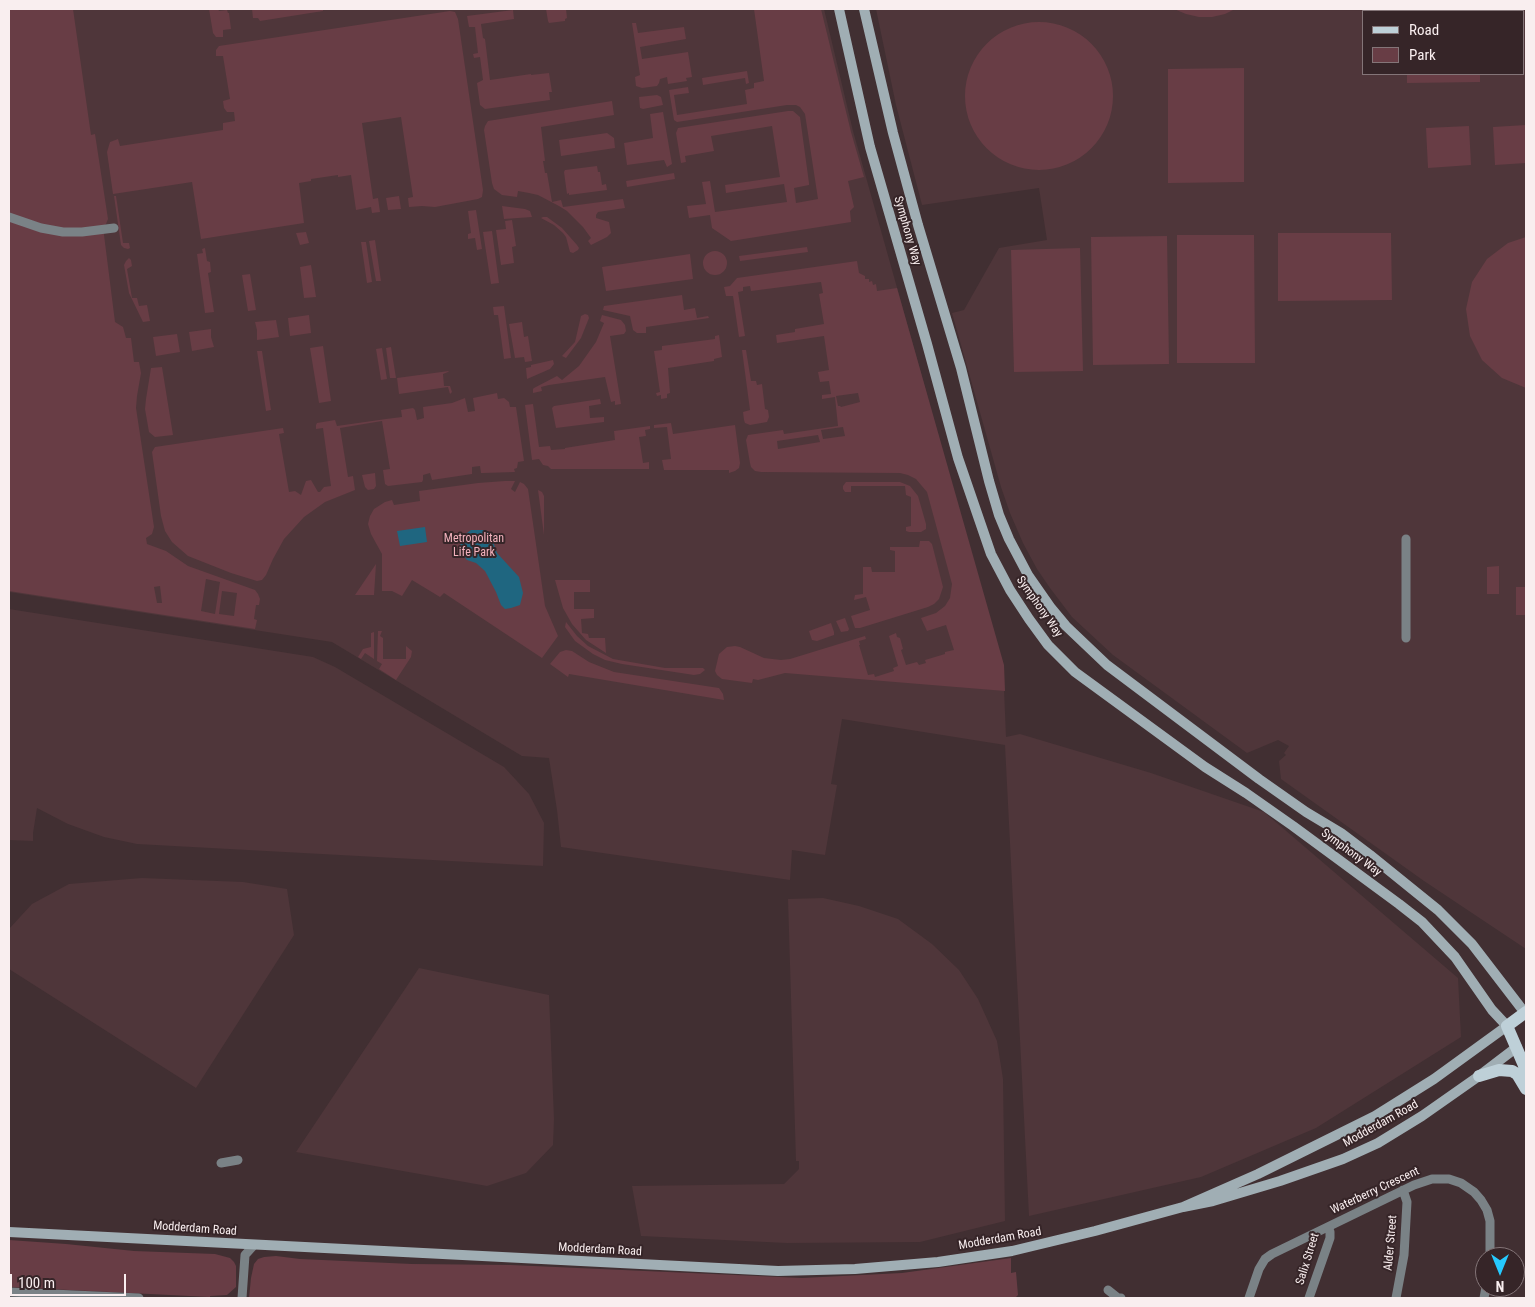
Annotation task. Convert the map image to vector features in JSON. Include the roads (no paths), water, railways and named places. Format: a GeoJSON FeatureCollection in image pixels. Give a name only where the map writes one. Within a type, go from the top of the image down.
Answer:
{"type":"FeatureCollection","features":[{"type":"Feature","properties":{"kind":"main road","name":"Symphony Way"},"geometry":{"type":"LineString","coordinates":[[839,9],[870,147],[958,458],[991,554],[1010,590],[1029,619],[1048,645],[1075,672],[1205,767],[1293,826],[1422,922],[1454,958],[1492,1010],[1507,1026]]}},
{"type":"Feature","properties":{"kind":"main road","name":"Symphony Way"},"geometry":{"type":"LineString","coordinates":[[864,9],[893,133],[918,225],[961,368],[989,481],[999,515],[1028,575],[1066,626],[1107,665],[1267,784],[1363,850],[1438,910],[1472,944],[1526,1014]]}},
{"type":"Feature","properties":{"kind":"main road"},"geometry":{"type":"LineString","coordinates":[[1526,1014],[1507,1026],[1521,1043],[1526,1070]]}},
{"type":"Feature","properties":{"kind":"main road","name":"Modderdam Road"},"geometry":{"type":"LineString","coordinates":[[1183,1207],[1258,1174],[1368,1119],[1434,1079],[1507,1026]]}},
{"type":"Feature","properties":{"kind":"main road","name":"Modderdam Road"},"geometry":{"type":"LineString","coordinates":[[9,1232],[778,1270],[884,1267],[945,1261],[1036,1246],[1183,1207],[1213,1201],[1343,1159],[1393,1134],[1422,1116],[1479,1076],[1521,1043]]}},
{"type":"Feature","properties":{"kind":"main road"},"geometry":{"type":"LineString","coordinates":[[1479,1076],[1499,1070],[1512,1071],[1517,1074],[1526,1088]]}},
{"type":"Feature","properties":{"kind":"street"},"geometry":{"type":"LineString","coordinates":[[9,217],[40,228],[63,232],[114,228]]}},
{"type":"Feature","properties":{"kind":"street"},"geometry":{"type":"LineString","coordinates":[[1406,539],[1406,638]]}},
{"type":"Feature","properties":{"kind":"street"},"geometry":{"type":"LineString","coordinates":[[221,1163],[238,1160]]}},
{"type":"Feature","properties":{"kind":"street","name":"Waterberry Crescent"},"geometry":{"type":"LineString","coordinates":[[1248,1298],[1260,1269],[1268,1257],[1423,1181],[1442,1178],[1461,1183],[1474,1192],[1487,1210],[1490,1221],[1490,1247]]}},
{"type":"Feature","properties":{"kind":"street","name":"Alder Street"},"geometry":{"type":"LineString","coordinates":[[1396,1298],[1404,1261],[1407,1202],[1403,1190]]}},
{"type":"Feature","properties":{"kind":"street","name":"Salix Street"},"geometry":{"type":"LineString","coordinates":[[1309,1298],[1330,1238],[1328,1227]]}},
{"type":"Feature","properties":{"kind":"street"},"geometry":{"type":"LineString","coordinates":[[237,1244],[246,1255]]}},
{"type":"Feature","properties":{"kind":"street"},"geometry":{"type":"LineString","coordinates":[[242,1298],[246,1255],[254,1245]]}},
{"type":"Feature","properties":{"kind":"street"},"geometry":{"type":"LineString","coordinates":[[1108,1290],[1118,1298],[1121,1298]]}},
{"type":"Feature","properties":{"kind":"street"},"geometry":{"type":"LineString","coordinates":[[9,1292],[76,1297],[139,1298]]}},
{"type":"Feature","properties":{"kind":"water"},"geometry":{"type":"Polygon","coordinates":[[[425,527],[427,542],[400,546],[397,531],[425,527]]]}},
{"type":"Feature","properties":{"kind":"water"},"geometry":{"type":"Polygon","coordinates":[[[471,530],[485,530],[490,533],[497,553],[519,577],[523,593],[520,605],[505,609],[501,605],[485,571],[476,563],[467,560],[464,556],[461,551],[460,538],[471,530]]]}},
{"type":"Feature","properties":{"kind":"park label","name":"Metropolitan Life Park"},"geometry":{"type":"Point","coordinates":[474,546]}}]}
